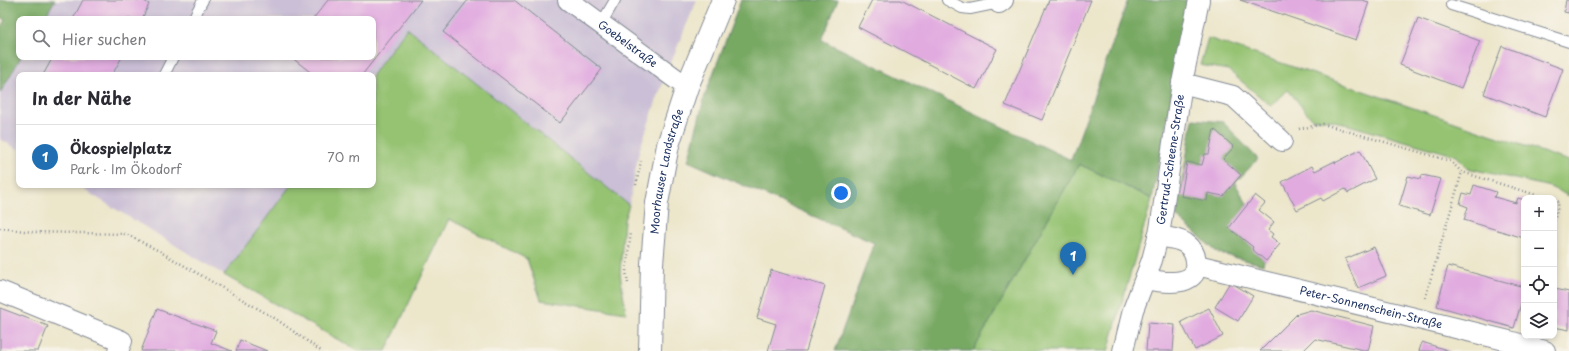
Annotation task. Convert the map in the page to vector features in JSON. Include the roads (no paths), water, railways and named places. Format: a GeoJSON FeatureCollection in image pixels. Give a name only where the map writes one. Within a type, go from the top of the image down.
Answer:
{"type":"FeatureCollection","features":[{"type":"Feature","properties":{"kind":"street","name":"Goebelstraße"},"geometry":{"type":"LineString","coordinates":[[568,0],[687,88]]}},
{"type":"Feature","properties":{"kind":"street","name":"Moorhauser Landstraße"},"geometry":{"type":"LineString","coordinates":[[650,351],[652,264],[657,202],[668,145],[687,88],[723,0]]}},
{"type":"Feature","properties":{"kind":"street","name":"Gertrud-Scheene-Straße"},"geometry":{"type":"LineString","coordinates":[[1123,351],[1133,310],[1152,260],[1158,236],[1182,82],[1199,0]]}},
{"type":"Feature","properties":{"kind":"street","name":"Gertrud-Scheene-Straße"},"geometry":{"type":"LineString","coordinates":[[1182,82],[1233,96],[1282,141]]}},
{"type":"Feature","properties":{"kind":"street","name":"Gertrud-Scheene-Straße"},"geometry":{"type":"LineString","coordinates":[[1158,236],[1178,240],[1185,244],[1193,251],[1197,265]]}},
{"type":"Feature","properties":{"kind":"street"},"geometry":{"type":"LineString","coordinates":[[1145,279],[1170,283],[1181,282],[1190,278],[1197,265]]}},
{"type":"Feature","properties":{"kind":"street","name":"Peter-Sonnenschein-Straße"},"geometry":{"type":"LineString","coordinates":[[1197,265],[1419,318],[1544,351]]}},
{"type":"Feature","properties":{"kind":"street"},"geometry":{"type":"LineString","coordinates":[[0,291],[122,341],[118,351]]}},
{"type":"Feature","properties":{"kind":"lane"},"geometry":{"type":"LineString","coordinates":[[195,16],[204,0]]}},
{"type":"Feature","properties":{"kind":"lane"},"geometry":{"type":"LineString","coordinates":[[601,24],[615,0]]}},
{"type":"Feature","properties":{"kind":"lane"},"geometry":{"type":"LineString","coordinates":[[947,0],[962,8],[970,9],[1001,1]]}},
{"type":"Feature","properties":{"kind":"lane"},"geometry":{"type":"LineString","coordinates":[[1451,5],[1569,42]]}},
{"type":"Feature","properties":{"kind":"lane"},"geometry":{"type":"LineString","coordinates":[[166,72],[172,60]]}},
{"type":"Feature","properties":{"kind":"place","name":"Ökospielplatz"},"geometry":{"type":"Point","coordinates":[1073,275]}}]}
